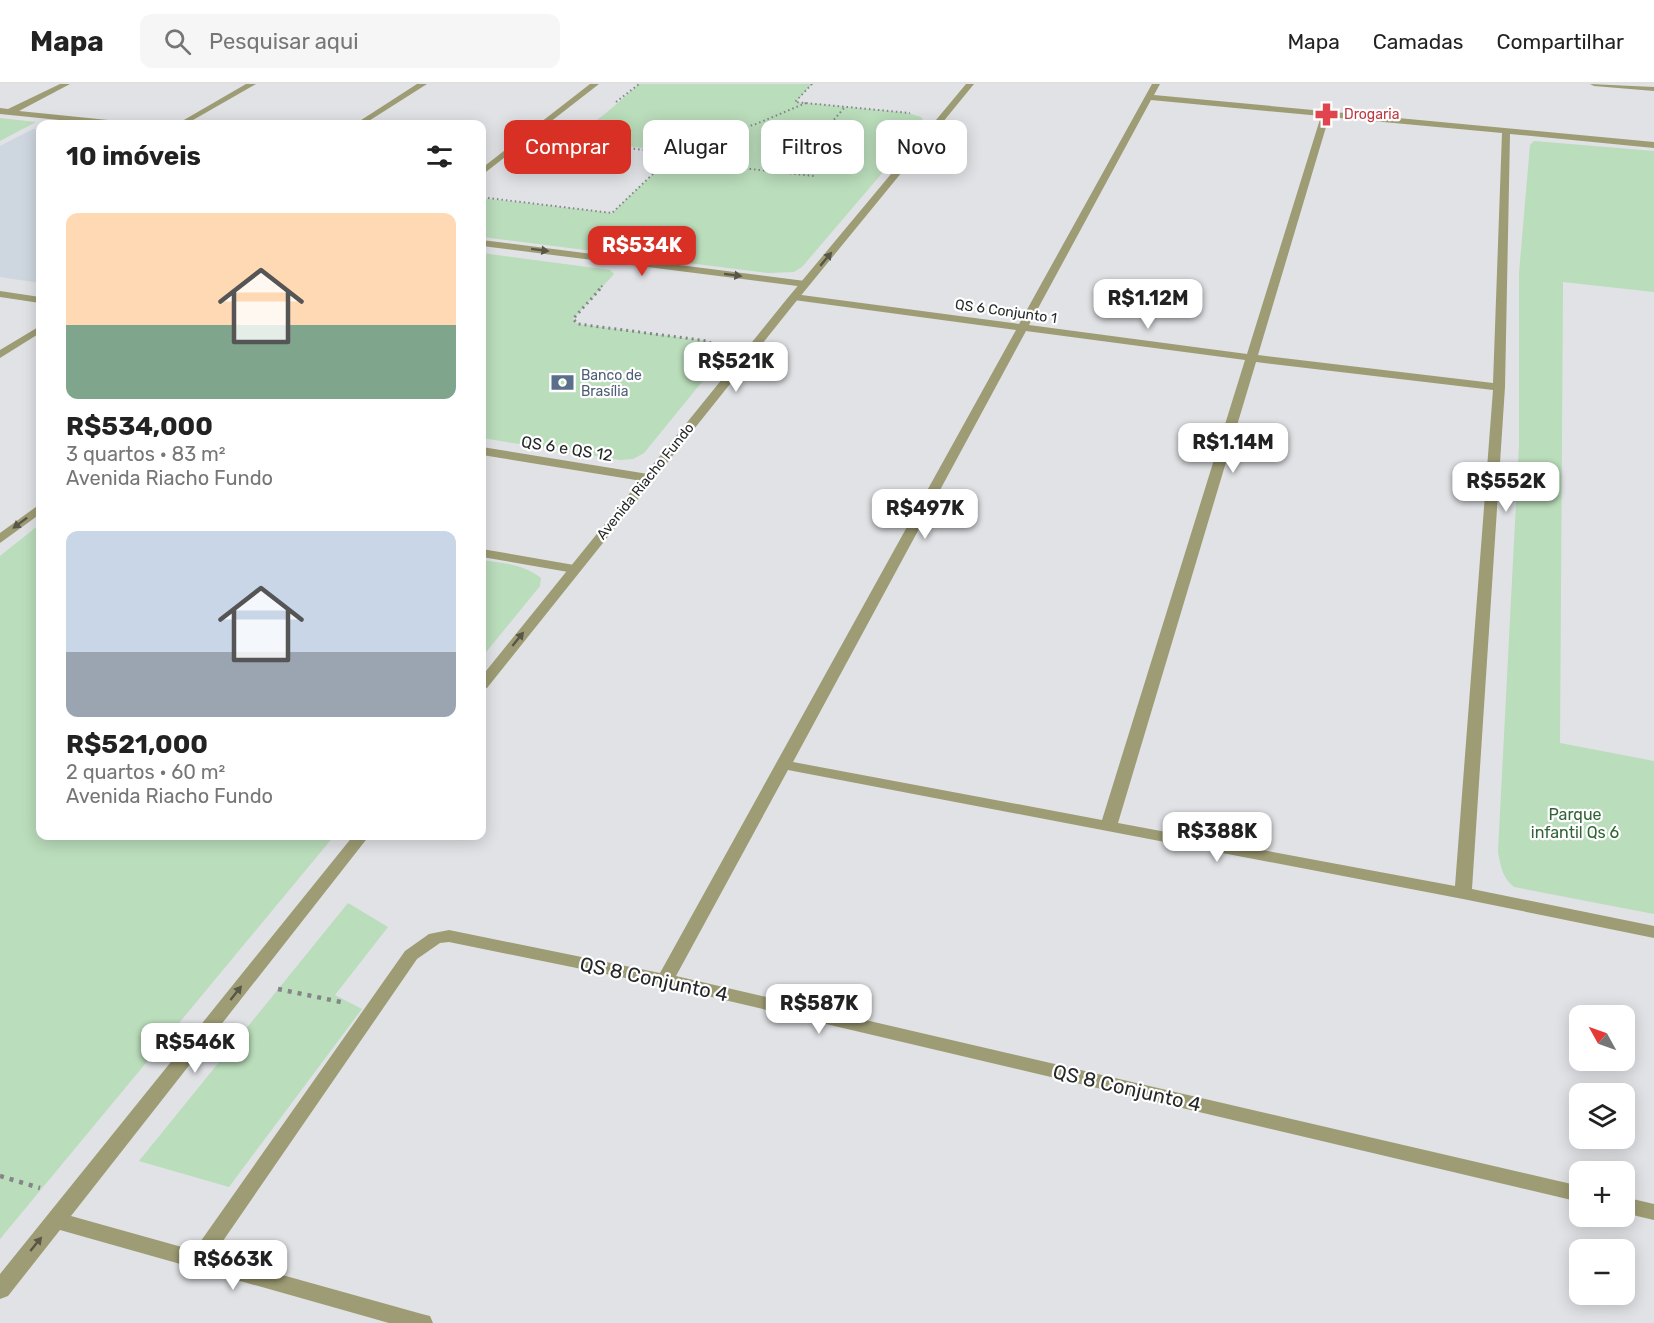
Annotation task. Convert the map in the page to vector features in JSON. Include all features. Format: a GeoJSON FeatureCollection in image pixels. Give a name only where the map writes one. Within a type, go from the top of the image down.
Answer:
{"type":"FeatureCollection","features":[{"type":"Feature","properties":{"kind":"street"},"geometry":{"type":"LineString","coordinates":[[4,111],[66,84]]}},
{"type":"Feature","properties":{"kind":"street"},"geometry":{"type":"LineString","coordinates":[[188,120],[252,84]]}},
{"type":"Feature","properties":{"kind":"street"},"geometry":{"type":"LineString","coordinates":[[366,120],[423,84]]}},
{"type":"Feature","properties":{"kind":"street"},"geometry":{"type":"LineString","coordinates":[[486,169],[596,84]]}},
{"type":"Feature","properties":{"kind":"street","name":"Avenida Riacho Fundo"},"geometry":{"type":"LineString","coordinates":[[486,680],[794,297],[970,84]]}},
{"type":"Feature","properties":{"kind":"street"},"geometry":{"type":"LineString","coordinates":[[665,980],[785,765],[1156,84]]}},
{"type":"Feature","properties":{"kind":"street"},"geometry":{"type":"LineString","coordinates":[[1594,84],[1654,89]]}},
{"type":"Feature","properties":{"kind":"street"},"geometry":{"type":"LineString","coordinates":[[1148,96],[1654,145]]}},
{"type":"Feature","properties":{"kind":"street"},"geometry":{"type":"LineString","coordinates":[[4,111],[83,120]]}},
{"type":"Feature","properties":{"kind":"street"},"geometry":{"type":"LineString","coordinates":[[1109,825],[1326,114]]}},
{"type":"Feature","properties":{"kind":"street"},"geometry":{"type":"LineString","coordinates":[[1463,892],[1499,387],[1506,132]]}},
{"type":"Feature","properties":{"kind":"street"},"geometry":{"type":"LineString","coordinates":[[486,244],[805,284]]}},
{"type":"Feature","properties":{"kind":"street"},"geometry":{"type":"LineString","coordinates":[[0,294],[36,299]]}},
{"type":"Feature","properties":{"kind":"street","name":"QS 6 Conjunto 1"},"geometry":{"type":"LineString","coordinates":[[794,297],[1253,358],[1499,387]]}},
{"type":"Feature","properties":{"kind":"street"},"geometry":{"type":"LineString","coordinates":[[0,355],[36,332]]}},
{"type":"Feature","properties":{"kind":"street","name":"QS 6 e QS 12"},"geometry":{"type":"LineString","coordinates":[[486,452],[648,478]]}},
{"type":"Feature","properties":{"kind":"street"},"geometry":{"type":"LineString","coordinates":[[0,538],[36,511]]}},
{"type":"Feature","properties":{"kind":"street"},"geometry":{"type":"LineString","coordinates":[[486,554],[574,569]]}},
{"type":"Feature","properties":{"kind":"street"},"geometry":{"type":"LineString","coordinates":[[785,765],[1463,892],[1654,932]]}},
{"type":"Feature","properties":{"kind":"street"},"geometry":{"type":"LineString","coordinates":[[0,1290],[359,840]]}},
{"type":"Feature","properties":{"kind":"street","name":"QS 8 Conjunto 4"},"geometry":{"type":"LineString","coordinates":[[198,1262],[411,955],[435,938],[449,936],[665,980],[1569,1191]]}},
{"type":"Feature","properties":{"kind":"street"},"geometry":{"type":"LineString","coordinates":[[1635,1208],[1654,1212]]}},
{"type":"Feature","properties":{"kind":"street"},"geometry":{"type":"LineString","coordinates":[[55,1221],[422,1323]]}},
{"type":"Feature","properties":{"kind":"path"},"geometry":{"type":"LineString","coordinates":[[614,104],[639,84]]}},
{"type":"Feature","properties":{"kind":"path"},"geometry":{"type":"LineString","coordinates":[[812,84],[795,102],[915,115]]}},
{"type":"Feature","properties":{"kind":"path"},"geometry":{"type":"LineString","coordinates":[[749,126],[807,103]]}},
{"type":"Feature","properties":{"kind":"path"},"geometry":{"type":"LineString","coordinates":[[834,120],[845,107]]}},
{"type":"Feature","properties":{"kind":"path"},"geometry":{"type":"LineString","coordinates":[[749,169],[814,176]]}},
{"type":"Feature","properties":{"kind":"path"},"geometry":{"type":"LineString","coordinates":[[486,198],[612,213],[653,174]]}},
{"type":"Feature","properties":{"kind":"path"},"geometry":{"type":"LineString","coordinates":[[607,281],[573,319],[578,324],[708,341],[718,348]]}},
{"type":"Feature","properties":{"kind":"path"},"geometry":{"type":"LineString","coordinates":[[244,983],[375,1008]]}},
{"type":"Feature","properties":{"kind":"shaded area"},"geometry":{"type":"Polygon","coordinates":[[[36,129],[36,282],[0,277],[0,146],[36,129]]]}},
{"type":"Feature","properties":{"kind":"green space"},"geometry":{"type":"Polygon","coordinates":[[[639,84],[812,84],[796,102],[908,113],[921,117],[923,120],[876,120],[876,174],[881,174],[802,267],[794,272],[768,273],[486,238],[486,198],[612,213],[653,174],[749,174],[749,120],[643,120],[643,148],[631,147],[631,120],[596,120],[639,84]]]}},
{"type":"Feature","properties":{"kind":"green space"},"geometry":{"type":"Polygon","coordinates":[[[0,118],[36,122],[0,141],[0,118]]]}},
{"type":"Feature","properties":{"kind":"green space","name":"Parque infantil Qs 6"},"geometry":{"type":"Polygon","coordinates":[[[1534,141],[1654,151],[1654,292],[1563,282],[1560,743],[1654,761],[1654,914],[1514,887],[1504,875],[1498,852],[1519,445],[1519,273],[1530,145],[1534,141]]]}},
{"type":"Feature","properties":{"kind":"green space"},"geometry":{"type":"Polygon","coordinates":[[[486,254],[610,270],[614,274],[573,319],[578,324],[708,341],[723,356],[644,453],[633,459],[620,460],[486,439],[486,254]]]}},
{"type":"Feature","properties":{"kind":"green space"},"geometry":{"type":"Polygon","coordinates":[[[36,527],[36,840],[331,840],[0,1239],[0,556],[36,527]]]}},
{"type":"Feature","properties":{"kind":"green space"},"geometry":{"type":"Polygon","coordinates":[[[486,561],[505,563],[534,573],[541,578],[540,586],[486,652],[486,561]]]}},
{"type":"Feature","properties":{"kind":"green space"},"geometry":{"type":"Polygon","coordinates":[[[348,903],[388,927],[335,995],[362,1009],[229,1187],[139,1161],[348,903]]]}},
{"type":"Feature","properties":{"kind":"place","name":"Drogaria"},"geometry":{"type":"Point","coordinates":[1326,114]}},
{"type":"Feature","properties":{"kind":"place","name":"Banco de Brasília"},"geometry":{"type":"Point","coordinates":[563,383]}}]}
